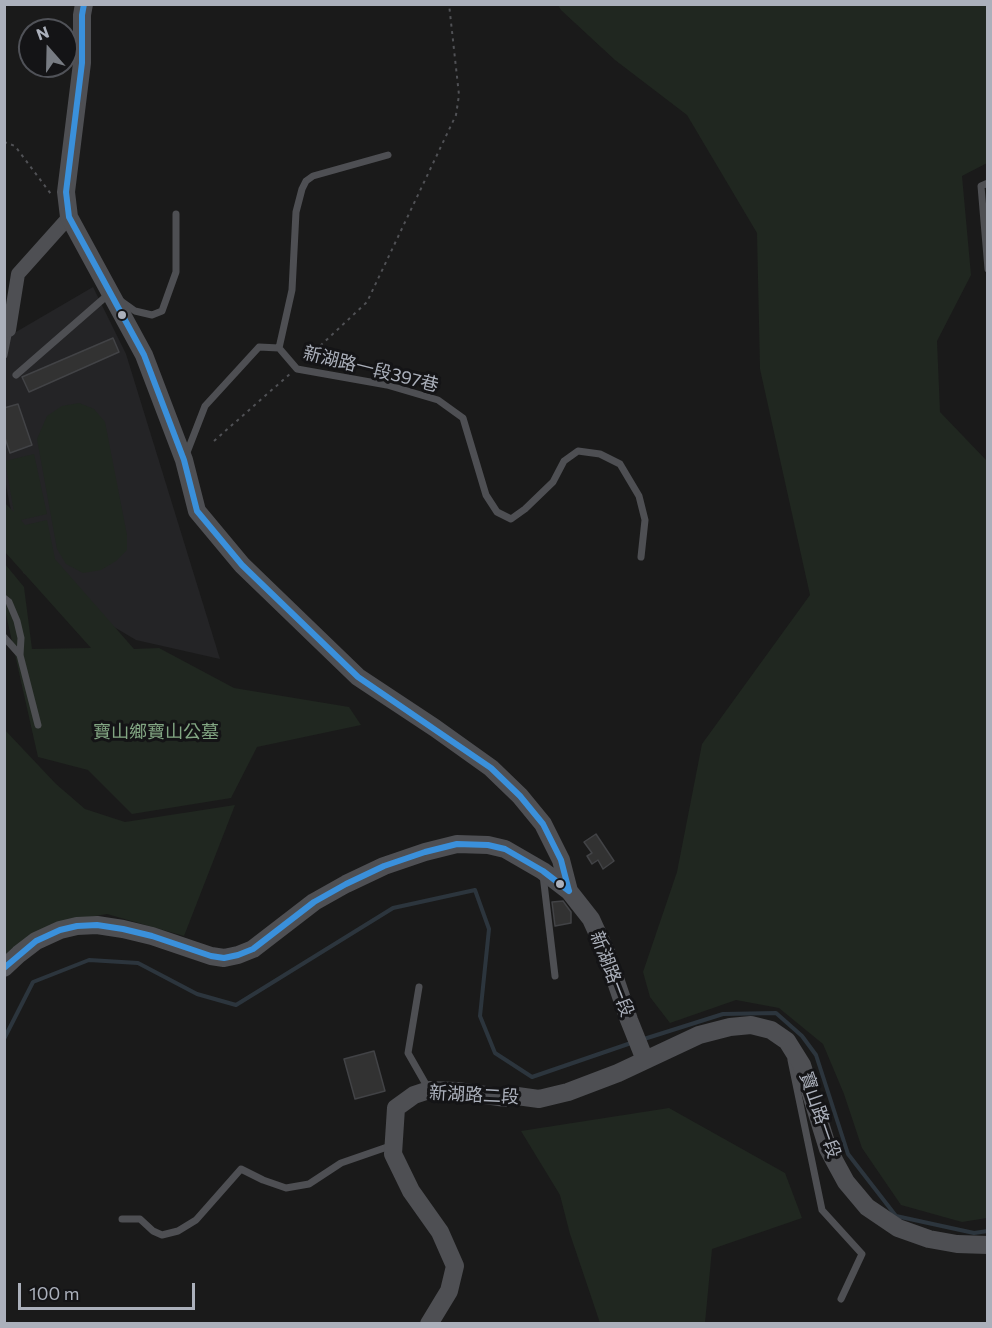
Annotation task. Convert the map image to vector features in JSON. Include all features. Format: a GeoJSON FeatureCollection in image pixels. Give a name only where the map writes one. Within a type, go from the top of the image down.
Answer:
{"type":"FeatureCollection","features":[{"type":"Feature","properties":{"kind":"street","name":"新湖路一段"},"geometry":{"type":"LineString","coordinates":[[84,4],[82,63],[66,192],[69,217],[144,356],[184,460],[197,511],[242,565],[358,677],[491,768],[520,796],[543,824],[561,861],[568,891],[591,920],[606,952],[645,1060]]}},
{"type":"Feature","properties":{"kind":"street"},"geometry":{"type":"LineString","coordinates":[[7,330],[18,274],[69,217]]}},
{"type":"Feature","properties":{"kind":"street"},"geometry":{"type":"LineString","coordinates":[[4,968],[36,941],[60,930],[77,926],[97,925],[123,929],[152,936],[211,956],[238,955],[253,949],[314,902],[346,884],[384,866],[457,844],[488,845],[505,849],[543,871],[568,891]]}},
{"type":"Feature","properties":{"kind":"street"},"geometry":{"type":"LineString","coordinates":[[645,1060],[699,1035],[730,1027],[751,1025],[771,1030],[787,1041]]}},
{"type":"Feature","properties":{"kind":"street","name":"寶山路一段"},"geometry":{"type":"LineString","coordinates":[[787,1041],[802,1065],[828,1149],[846,1182],[867,1207],[898,1228],[929,1239],[957,1244],[987,1245]]}},
{"type":"Feature","properties":{"kind":"street","name":"新湖路二段"},"geometry":{"type":"LineString","coordinates":[[429,1323],[449,1291],[455,1266],[440,1232],[411,1191],[393,1154],[396,1108],[414,1095],[429,1090],[457,1091],[506,1098],[517,1096],[539,1100],[568,1092],[645,1060]]}},
{"type":"Feature","properties":{"kind":"lane","name":"新湖路一段397巷"},"geometry":{"type":"LineString","coordinates":[[279,348],[292,290],[296,212],[306,180],[388,155]]}},
{"type":"Feature","properties":{"kind":"lane"},"geometry":{"type":"LineString","coordinates":[[987,183],[981,186],[987,270]]}},
{"type":"Feature","properties":{"kind":"lane"},"geometry":{"type":"LineString","coordinates":[[16,375],[110,293],[135,311],[152,315],[162,311],[176,272],[176,214]]}},
{"type":"Feature","properties":{"kind":"lane"},"geometry":{"type":"LineString","coordinates":[[4,355],[7,330]]}},
{"type":"Feature","properties":{"kind":"lane","name":"新湖路一段397巷"},"geometry":{"type":"LineString","coordinates":[[184,460],[205,406],[259,347],[279,348],[297,369],[387,385],[438,400],[463,418],[486,495],[497,512],[511,519],[553,482],[564,461],[578,451],[600,454],[620,464],[639,496],[645,520],[641,557]]}},
{"type":"Feature","properties":{"kind":"lane"},"geometry":{"type":"LineString","coordinates":[[4,598],[9,602],[17,621],[21,638],[20,655],[38,725]]}},
{"type":"Feature","properties":{"kind":"lane"},"geometry":{"type":"LineString","coordinates":[[4,637],[20,655]]}},
{"type":"Feature","properties":{"kind":"lane"},"geometry":{"type":"LineString","coordinates":[[543,871],[555,976]]}},
{"type":"Feature","properties":{"kind":"lane"},"geometry":{"type":"LineString","coordinates":[[419,987],[408,1053],[429,1090]]}},
{"type":"Feature","properties":{"kind":"lane"},"geometry":{"type":"LineString","coordinates":[[787,1041],[822,1210],[862,1254],[841,1299]]}},
{"type":"Feature","properties":{"kind":"lane"},"geometry":{"type":"LineString","coordinates":[[122,1219],[140,1219],[153,1231],[162,1235],[178,1231],[196,1220],[241,1169],[286,1188],[309,1184],[341,1163],[393,1146]]}},
{"type":"Feature","properties":{"kind":"path"},"geometry":{"type":"LineString","coordinates":[[214,441],[297,369],[367,302],[456,115],[459,95],[449,4]]}},
{"type":"Feature","properties":{"kind":"path"},"geometry":{"type":"LineString","coordinates":[[4,142],[15,147],[69,217]]}},
{"type":"Feature","properties":{"kind":"shaded area"},"geometry":{"type":"Polygon","coordinates":[[[93,287],[126,354],[220,659],[136,640],[23,573],[5,480],[4,339],[93,287]]]}},
{"type":"Feature","properties":{"kind":"green space"},"geometry":{"type":"Polygon","coordinates":[[[558,5],[987,5],[987,163],[962,176],[971,275],[937,341],[940,412],[987,461],[987,1218],[962,1222],[901,1205],[862,1148],[844,1094],[823,1044],[779,1008],[736,1000],[670,1023],[650,997],[643,972],[677,872],[702,744],[810,595],[760,369],[757,233],[687,115],[615,60],[558,5]]]}},
{"type":"Feature","properties":{"kind":"green space"},"geometry":{"type":"Polygon","coordinates":[[[79,403],[94,409],[105,422],[127,535],[127,550],[116,561],[101,570],[83,573],[66,564],[57,549],[37,439],[47,416],[62,406],[79,403]]]}},
{"type":"Feature","properties":{"kind":"green space","name":"寶山鄉寶山公墓"},"geometry":{"type":"Polygon","coordinates":[[[34,454],[47,514],[21,520],[25,525],[47,520],[55,559],[134,649],[159,648],[234,688],[349,707],[361,725],[257,747],[231,798],[132,814],[88,770],[38,757],[5,610],[5,564],[24,587],[32,649],[91,648],[5,552],[4,502],[14,512],[5,461],[34,454]]]}},
{"type":"Feature","properties":{"kind":"green space"},"geometry":{"type":"Polygon","coordinates":[[[5,730],[56,784],[85,809],[125,822],[235,805],[184,936],[107,914],[54,923],[11,949],[5,956],[5,730]]]}},
{"type":"Feature","properties":{"kind":"green space"},"geometry":{"type":"Polygon","coordinates":[[[669,1108],[785,1173],[802,1218],[712,1249],[705,1323],[600,1323],[570,1234],[560,1195],[521,1131],[669,1108]]]}},
{"type":"Feature","properties":{"kind":"building"},"geometry":{"type":"Polygon","coordinates":[[[113,338],[119,352],[29,392],[22,377],[113,338]]]}},
{"type":"Feature","properties":{"kind":"building"},"geometry":{"type":"Polygon","coordinates":[[[18,404],[32,445],[10,453],[4,435],[4,408],[18,404]]]}},
{"type":"Feature","properties":{"kind":"building"},"geometry":{"type":"Polygon","coordinates":[[[596,834],[614,861],[603,869],[598,860],[592,864],[587,856],[592,853],[584,842],[596,834]]]}},
{"type":"Feature","properties":{"kind":"building"},"geometry":{"type":"Polygon","coordinates":[[[563,901],[571,912],[571,923],[555,926],[552,902],[563,901]]]}},
{"type":"Feature","properties":{"kind":"building"},"geometry":{"type":"Polygon","coordinates":[[[374,1051],[385,1091],[355,1099],[344,1059],[374,1051]]]}},
{"type":"Feature","properties":{"kind":"waterway"},"geometry":{"type":"LineString","coordinates":[[4,1039],[33,982],[89,960],[138,963],[197,994],[236,1005],[393,908],[475,890],[489,929],[480,1016],[495,1053],[532,1077],[631,1043]]}},
{"type":"Feature","properties":{"kind":"waterway"},"geometry":{"type":"LineString","coordinates":[[644,1039],[723,1014],[776,1013],[802,1036],[816,1055],[848,1154],[896,1216],[974,1233],[988,1231]]}},
{"type":"Feature","properties":{"kind":"transit line"},"geometry":{"type":"LineString","coordinates":[[84,4],[82,63],[66,192],[69,217],[144,355],[184,460],[197,511],[242,565],[358,677],[491,768],[520,796],[543,824],[561,860],[569,891]]}},
{"type":"Feature","properties":{"kind":"transit line"},"geometry":{"type":"LineString","coordinates":[[4,968],[36,941],[60,930],[77,926],[97,925],[123,929],[152,936],[211,956],[224,958],[238,955],[253,949],[314,902],[346,884],[384,866],[457,844],[488,845],[505,849],[543,871],[569,891]]}}]}
